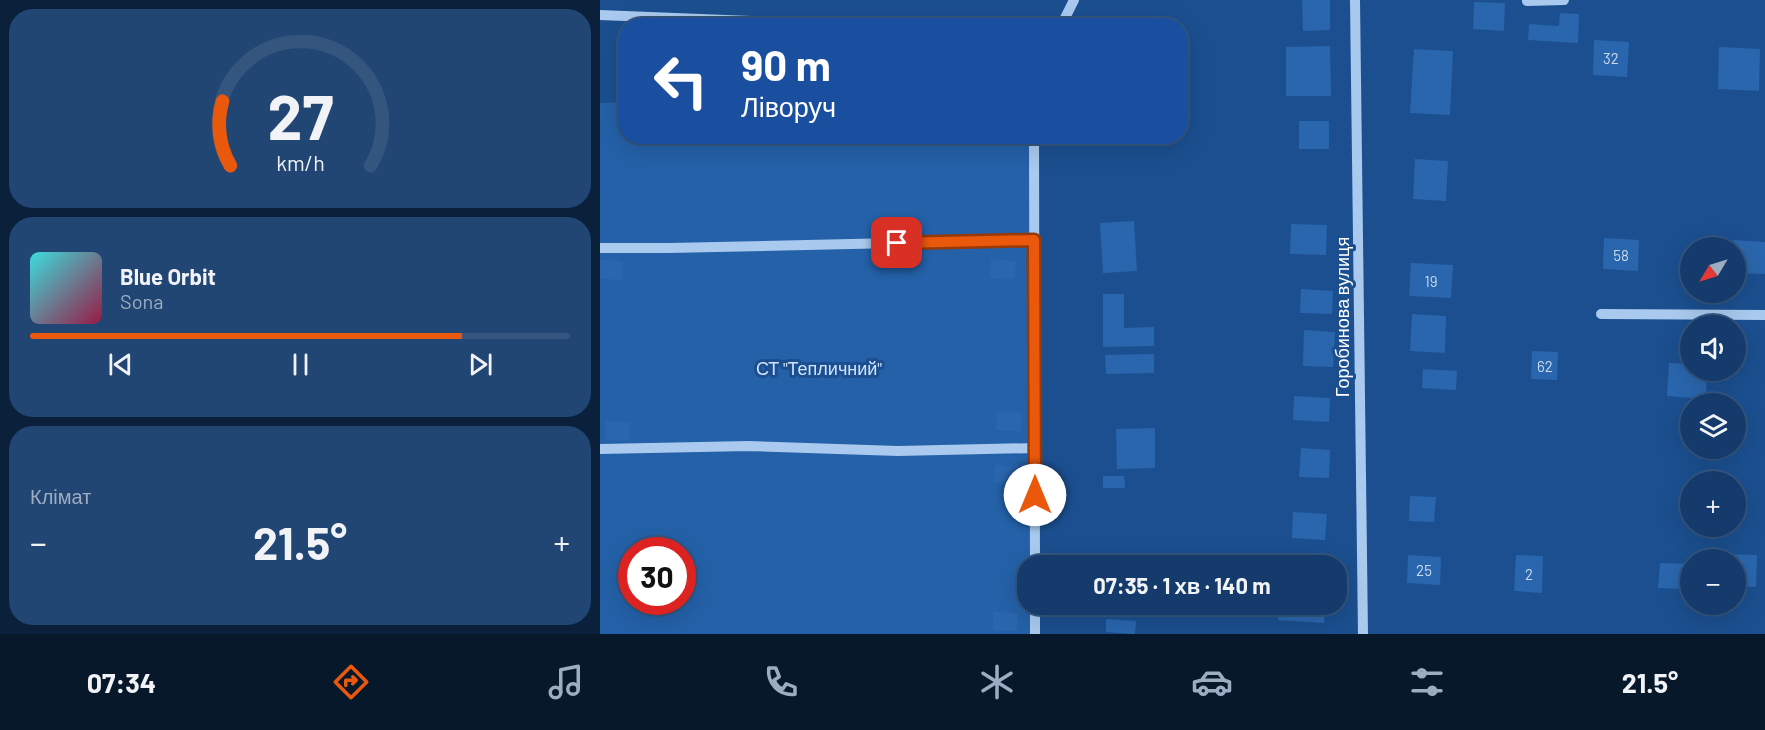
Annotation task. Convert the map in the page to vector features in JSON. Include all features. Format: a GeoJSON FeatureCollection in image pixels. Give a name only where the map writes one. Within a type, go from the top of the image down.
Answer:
{"type":"FeatureCollection","features":[{"type":"Feature","properties":{"kind":"street"},"geometry":{"type":"LineString","coordinates":[[1065,18],[1074,0]]}},
{"type":"Feature","properties":{"kind":"street","name":"Горобинова вулиця"},"geometry":{"type":"LineString","coordinates":[[1355,0],[1363,634]]}},
{"type":"Feature","properties":{"kind":"street"},"geometry":{"type":"LineString","coordinates":[[1527,1],[1564,0]]}},
{"type":"Feature","properties":{"kind":"street"},"geometry":{"type":"LineString","coordinates":[[600,15],[675,18]]}},
{"type":"Feature","properties":{"kind":"street"},"geometry":{"type":"LineString","coordinates":[[1034,144],[1035,555]]}},
{"type":"Feature","properties":{"kind":"street"},"geometry":{"type":"LineString","coordinates":[[600,248],[1034,240]]}},
{"type":"Feature","properties":{"kind":"street"},"geometry":{"type":"LineString","coordinates":[[1601,314],[1765,315]]}},
{"type":"Feature","properties":{"kind":"street"},"geometry":{"type":"LineString","coordinates":[[600,448],[749,446],[898,451],[1035,448]]}},
{"type":"Feature","properties":{"kind":"street"},"geometry":{"type":"LineString","coordinates":[[1035,615],[1035,634]]}},
{"type":"Feature","properties":{"kind":"green space","name":"СТ \"Тепличний\""},"geometry":{"type":"Polygon","coordinates":[[[618,102],[618,144],[1038,144],[1038,555],[1017,555],[1017,615],[1038,615],[1038,634],[600,634],[600,103],[618,102]]]}},
{"type":"Feature","properties":{"kind":"building"},"geometry":{"type":"Polygon","coordinates":[[[1302,0],[1330,0],[1330,30],[1303,31],[1302,0]]]}},
{"type":"Feature","properties":{"kind":"building"},"geometry":{"type":"Polygon","coordinates":[[[1474,2],[1505,3],[1504,31],[1473,29],[1474,2]]]}},
{"type":"Feature","properties":{"kind":"building"},"geometry":{"type":"Polygon","coordinates":[[[1560,13],[1579,14],[1578,43],[1528,40],[1529,24],[1559,26],[1560,13]]]}},
{"type":"Feature","properties":{"kind":"building"},"geometry":{"type":"Polygon","coordinates":[[[1594,40],[1629,42],[1627,77],[1593,75],[1594,40]]]}},
{"type":"Feature","properties":{"kind":"building"},"geometry":{"type":"Polygon","coordinates":[[[1330,46],[1331,96],[1286,96],[1286,47],[1330,46]]]}},
{"type":"Feature","properties":{"kind":"building"},"geometry":{"type":"Polygon","coordinates":[[[1719,47],[1760,49],[1759,91],[1718,89],[1719,47]]]}},
{"type":"Feature","properties":{"kind":"building"},"geometry":{"type":"Polygon","coordinates":[[[1414,49],[1453,51],[1450,115],[1410,113],[1414,49]]]}},
{"type":"Feature","properties":{"kind":"building"},"geometry":{"type":"Polygon","coordinates":[[[1299,121],[1329,121],[1329,149],[1299,149],[1299,121]]]}},
{"type":"Feature","properties":{"kind":"building"},"geometry":{"type":"Polygon","coordinates":[[[1415,159],[1448,161],[1446,201],[1413,199],[1415,159]]]}},
{"type":"Feature","properties":{"kind":"building"},"geometry":{"type":"Polygon","coordinates":[[[1134,221],[1137,271],[1103,273],[1100,223],[1134,221]]]}},
{"type":"Feature","properties":{"kind":"building"},"geometry":{"type":"Polygon","coordinates":[[[1291,224],[1327,225],[1326,255],[1290,254],[1291,224]]]}},
{"type":"Feature","properties":{"kind":"building"},"geometry":{"type":"Polygon","coordinates":[[[1604,238],[1639,240],[1638,271],[1603,269],[1604,238]]]}},
{"type":"Feature","properties":{"kind":"building"},"geometry":{"type":"Polygon","coordinates":[[[1746,241],[1765,242],[1765,274],[1746,273],[1746,241]]]}},
{"type":"Feature","properties":{"kind":"building"},"geometry":{"type":"Polygon","coordinates":[[[991,259],[1016,261],[1015,279],[990,278],[991,259]]]}},
{"type":"Feature","properties":{"kind":"building"},"geometry":{"type":"Polygon","coordinates":[[[600,260],[623,261],[622,280],[600,279],[600,260]]]}},
{"type":"Feature","properties":{"kind":"building"},"geometry":{"type":"Polygon","coordinates":[[[1411,263],[1453,265],[1451,298],[1409,296],[1411,263]]]}},
{"type":"Feature","properties":{"kind":"building"},"geometry":{"type":"Polygon","coordinates":[[[1301,289],[1333,291],[1332,314],[1300,313],[1301,289]]]}},
{"type":"Feature","properties":{"kind":"building"},"geometry":{"type":"Polygon","coordinates":[[[1103,294],[1124,294],[1124,328],[1154,327],[1154,346],[1103,347],[1103,294]]]}},
{"type":"Feature","properties":{"kind":"building"},"geometry":{"type":"Polygon","coordinates":[[[1412,314],[1446,316],[1445,353],[1410,351],[1412,314]]]}},
{"type":"Feature","properties":{"kind":"building"},"geometry":{"type":"Polygon","coordinates":[[[1304,330],[1335,332],[1333,367],[1303,366],[1304,330]]]}},
{"type":"Feature","properties":{"kind":"building"},"geometry":{"type":"Polygon","coordinates":[[[1532,351],[1558,352],[1557,380],[1531,379],[1532,351]]]}},
{"type":"Feature","properties":{"kind":"building"},"geometry":{"type":"Polygon","coordinates":[[[1154,354],[1154,373],[1106,374],[1105,355],[1154,354]]]}},
{"type":"Feature","properties":{"kind":"building"},"geometry":{"type":"Polygon","coordinates":[[[1669,363],[1680,364],[1680,381],[1707,381],[1706,393],[1680,393],[1680,397],[1667,396],[1669,363]]]}},
{"type":"Feature","properties":{"kind":"building"},"geometry":{"type":"Polygon","coordinates":[[[1423,369],[1457,371],[1456,390],[1422,388],[1423,369]]]}},
{"type":"Feature","properties":{"kind":"building"},"geometry":{"type":"Polygon","coordinates":[[[1294,396],[1330,398],[1329,422],[1293,420],[1294,396]]]}},
{"type":"Feature","properties":{"kind":"building"},"geometry":{"type":"Polygon","coordinates":[[[997,412],[1022,413],[1021,432],[996,430],[997,412]]]}},
{"type":"Feature","properties":{"kind":"building"},"geometry":{"type":"Polygon","coordinates":[[[606,421],[630,422],[630,441],[605,440],[606,421]]]}},
{"type":"Feature","properties":{"kind":"building"},"geometry":{"type":"Polygon","coordinates":[[[1155,428],[1155,468],[1117,469],[1116,429],[1155,428]]]}},
{"type":"Feature","properties":{"kind":"building"},"geometry":{"type":"Polygon","coordinates":[[[1301,448],[1330,450],[1329,478],[1299,477],[1301,448]]]}},
{"type":"Feature","properties":{"kind":"building"},"geometry":{"type":"Polygon","coordinates":[[[995,465],[1020,466],[1019,484],[994,483],[995,465]]]}},
{"type":"Feature","properties":{"kind":"building"},"geometry":{"type":"Polygon","coordinates":[[[1103,476],[1124,476],[1125,488],[1103,488],[1103,476]]]}},
{"type":"Feature","properties":{"kind":"building"},"geometry":{"type":"Polygon","coordinates":[[[1410,496],[1436,497],[1434,522],[1409,521],[1410,496]]]}},
{"type":"Feature","properties":{"kind":"building"},"geometry":{"type":"Polygon","coordinates":[[[1293,512],[1327,514],[1325,540],[1292,538],[1293,512]]]}},
{"type":"Feature","properties":{"kind":"building"},"geometry":{"type":"Polygon","coordinates":[[[1408,555],[1441,557],[1440,585],[1407,583],[1408,555]]]}},
{"type":"Feature","properties":{"kind":"building"},"geometry":{"type":"Polygon","coordinates":[[[1516,555],[1543,556],[1542,593],[1514,591],[1516,555]]]}},
{"type":"Feature","properties":{"kind":"building"},"geometry":{"type":"Polygon","coordinates":[[[1746,555],[1757,555],[1756,587],[1746,586],[1746,555]]]}},
{"type":"Feature","properties":{"kind":"building"},"geometry":{"type":"Polygon","coordinates":[[[1660,563],[1680,564],[1680,589],[1658,588],[1660,563]]]}},
{"type":"Feature","properties":{"kind":"building"},"geometry":{"type":"Polygon","coordinates":[[[993,612],[1017,613],[1017,631],[993,630],[993,612]]]}},
{"type":"Feature","properties":{"kind":"building"},"geometry":{"type":"Polygon","coordinates":[[[1278,615],[1324,615],[1324,623],[1278,620],[1278,615]]]}},
{"type":"Feature","properties":{"kind":"building"},"geometry":{"type":"Polygon","coordinates":[[[1106,619],[1136,621],[1135,634],[1106,632],[1106,619]]]}},
{"type":"Feature","properties":{"kind":"route"},"geometry":{"type":"LineString","coordinates":[[897,243],[1034,240],[1035,495]]}}]}
